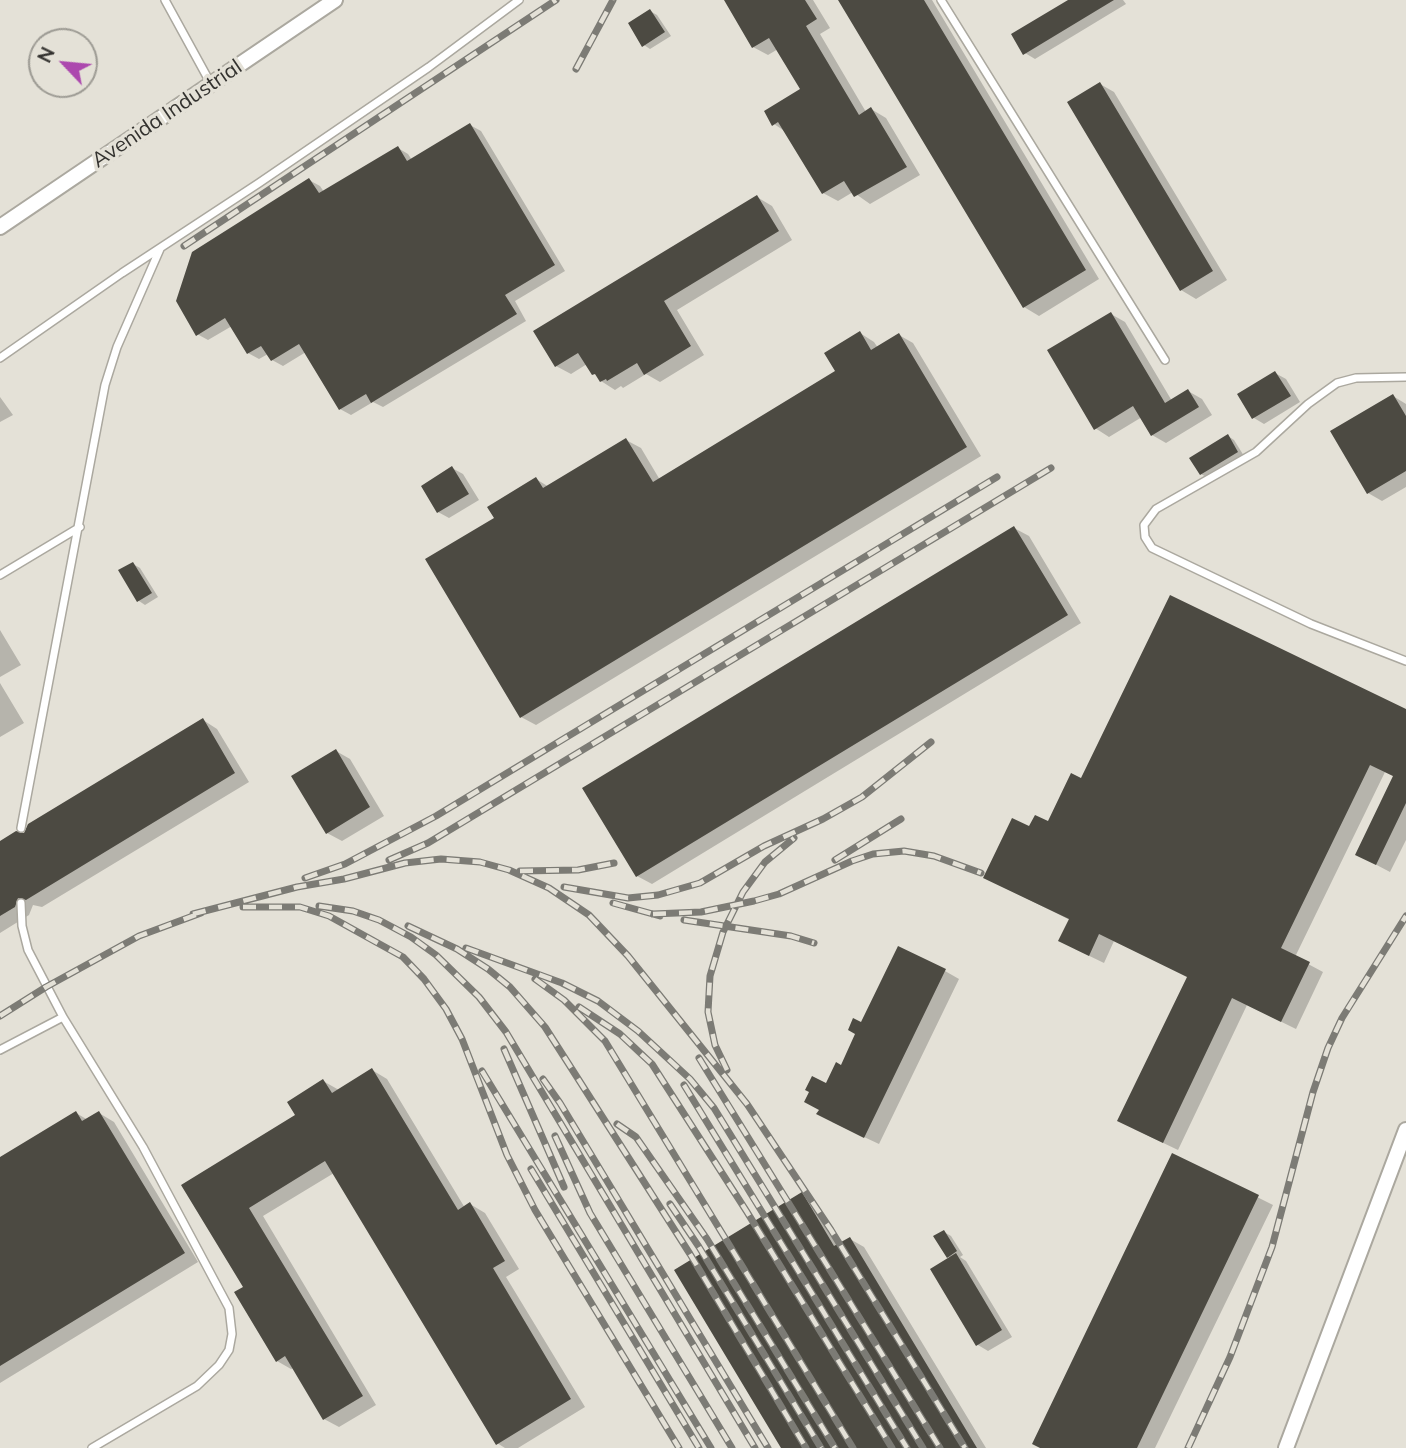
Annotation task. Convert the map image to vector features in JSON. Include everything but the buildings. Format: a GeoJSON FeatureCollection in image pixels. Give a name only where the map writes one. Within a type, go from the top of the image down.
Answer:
{"type":"FeatureCollection","features":[{"type":"Feature","properties":{"kind":"street","name":"Avenida Industrial"},"geometry":{"type":"LineString","coordinates":[[0,227],[335,0]]}},
{"type":"Feature","properties":{"kind":"street"},"geometry":{"type":"LineString","coordinates":[[1286,1448],[1406,1130]]}},
{"type":"Feature","properties":{"kind":"lane"},"geometry":{"type":"LineString","coordinates":[[165,0],[211,84]]}},
{"type":"Feature","properties":{"kind":"lane"},"geometry":{"type":"LineString","coordinates":[[0,358],[429,68],[519,0]]}},
{"type":"Feature","properties":{"kind":"lane"},"geometry":{"type":"LineString","coordinates":[[941,0],[1165,360]]}},
{"type":"Feature","properties":{"kind":"lane"},"geometry":{"type":"LineString","coordinates":[[22,828],[105,384],[117,347],[160,248]]}},
{"type":"Feature","properties":{"kind":"lane"},"geometry":{"type":"LineString","coordinates":[[1406,377],[1356,378],[1337,383],[1308,404],[1256,452],[1156,509],[1144,525],[1145,537],[1152,548],[1311,624],[1406,661]]}},
{"type":"Feature","properties":{"kind":"lane"},"geometry":{"type":"LineString","coordinates":[[0,575],[80,527]]}},
{"type":"Feature","properties":{"kind":"lane"},"geometry":{"type":"LineString","coordinates":[[22,903],[22,926],[28,950],[63,1017],[155,1170],[229,1308],[232,1334],[229,1350],[219,1365],[197,1386],[92,1448]]}},
{"type":"Feature","properties":{"kind":"lane"},"geometry":{"type":"LineString","coordinates":[[0,1050],[63,1017]]}},
{"type":"Feature","properties":{"kind":"railway"},"geometry":{"type":"LineString","coordinates":[[184,246],[556,0]]}},
{"type":"Feature","properties":{"kind":"railway"},"geometry":{"type":"LineString","coordinates":[[576,69],[613,0]]}},
{"type":"Feature","properties":{"kind":"railway"},"geometry":{"type":"LineString","coordinates":[[389,860],[428,843],[1051,468]]}},
{"type":"Feature","properties":{"kind":"railway"},"geometry":{"type":"LineString","coordinates":[[305,878],[345,864],[436,816],[997,477]]}},
{"type":"Feature","properties":{"kind":"railway"},"geometry":{"type":"LineString","coordinates":[[564,887],[628,898],[658,895],[700,883],[764,846],[823,819],[862,797],[931,742]]}},
{"type":"Feature","properties":{"kind":"railway"},"geometry":{"type":"LineString","coordinates":[[835,860],[901,819]]}},
{"type":"Feature","properties":{"kind":"railway"},"geometry":{"type":"LineString","coordinates":[[727,1070],[715,1045],[708,1012],[710,976],[723,932],[743,892],[765,862],[794,838]]}},
{"type":"Feature","properties":{"kind":"railway"},"geometry":{"type":"LineString","coordinates":[[653,914],[701,912],[754,901],[779,894],[873,854],[904,851],[934,856],[981,873]]}},
{"type":"Feature","properties":{"kind":"railway"},"geometry":{"type":"LineString","coordinates":[[193,914],[405,863],[441,859],[480,862],[509,870],[549,888],[589,915],[628,956],[747,1104],[831,1230],[965,1448]]}},
{"type":"Feature","properties":{"kind":"railway"},"geometry":{"type":"LineString","coordinates":[[520,871],[578,870],[614,863]]}},
{"type":"Feature","properties":{"kind":"railway"},"geometry":{"type":"LineString","coordinates":[[613,903],[660,916]]}},
{"type":"Feature","properties":{"kind":"railway"},"geometry":{"type":"LineString","coordinates":[[319,906],[353,911],[379,920],[411,937],[436,955],[479,997],[506,1032],[755,1448]]}},
{"type":"Feature","properties":{"kind":"railway"},"geometry":{"type":"LineString","coordinates":[[243,907],[300,907],[329,916],[403,957],[424,979],[446,1009],[462,1039],[507,1155],[535,1210],[679,1448]]}},
{"type":"Feature","properties":{"kind":"railway"},"geometry":{"type":"LineString","coordinates":[[0,1016],[46,987],[139,936],[201,913]]}},
{"type":"Feature","properties":{"kind":"railway"},"geometry":{"type":"LineString","coordinates":[[1188,1448],[1230,1357],[1272,1247],[1313,1092],[1328,1048],[1342,1018],[1406,916]]}},
{"type":"Feature","properties":{"kind":"railway"},"geometry":{"type":"LineString","coordinates":[[684,920],[791,936],[814,943]]}},
{"type":"Feature","properties":{"kind":"railway"},"geometry":{"type":"LineString","coordinates":[[408,926],[457,949],[488,969],[510,987],[545,1027],[690,1254],[806,1448]]}},
{"type":"Feature","properties":{"kind":"railway"},"geometry":{"type":"LineString","coordinates":[[466,948],[562,983],[598,1001],[638,1031],[690,1079],[714,1108],[923,1448]]}},
{"type":"Feature","properties":{"kind":"railway"},"geometry":{"type":"LineString","coordinates":[[535,979],[564,1000],[605,1041],[853,1448]]}},
{"type":"Feature","properties":{"kind":"railway"},"geometry":{"type":"LineString","coordinates":[[579,1007],[620,1034],[652,1064],[747,1212],[892,1448]]}},
{"type":"Feature","properties":{"kind":"railway"},"geometry":{"type":"LineString","coordinates":[[504,1049],[564,1187]]}},
{"type":"Feature","properties":{"kind":"railway"},"geometry":{"type":"LineString","coordinates":[[699,1058],[940,1448]]}},
{"type":"Feature","properties":{"kind":"railway"},"geometry":{"type":"LineString","coordinates":[[482,1071],[711,1448]]}},
{"type":"Feature","properties":{"kind":"railway"},"geometry":{"type":"LineString","coordinates":[[543,1079],[768,1448]]}},
{"type":"Feature","properties":{"kind":"railway"},"geometry":{"type":"LineString","coordinates":[[684,1085],[907,1448]]}},
{"type":"Feature","properties":{"kind":"railway"},"geometry":{"type":"LineString","coordinates":[[617,1124],[636,1137],[707,1239],[835,1448]]}},
{"type":"Feature","properties":{"kind":"railway"},"geometry":{"type":"LineString","coordinates":[[555,1136],[590,1213],[732,1448]]}},
{"type":"Feature","properties":{"kind":"railway"},"geometry":{"type":"LineString","coordinates":[[531,1169],[699,1448]]}},
{"type":"Feature","properties":{"kind":"railway"},"geometry":{"type":"LineString","coordinates":[[670,1204],[821,1448]]}}]}
